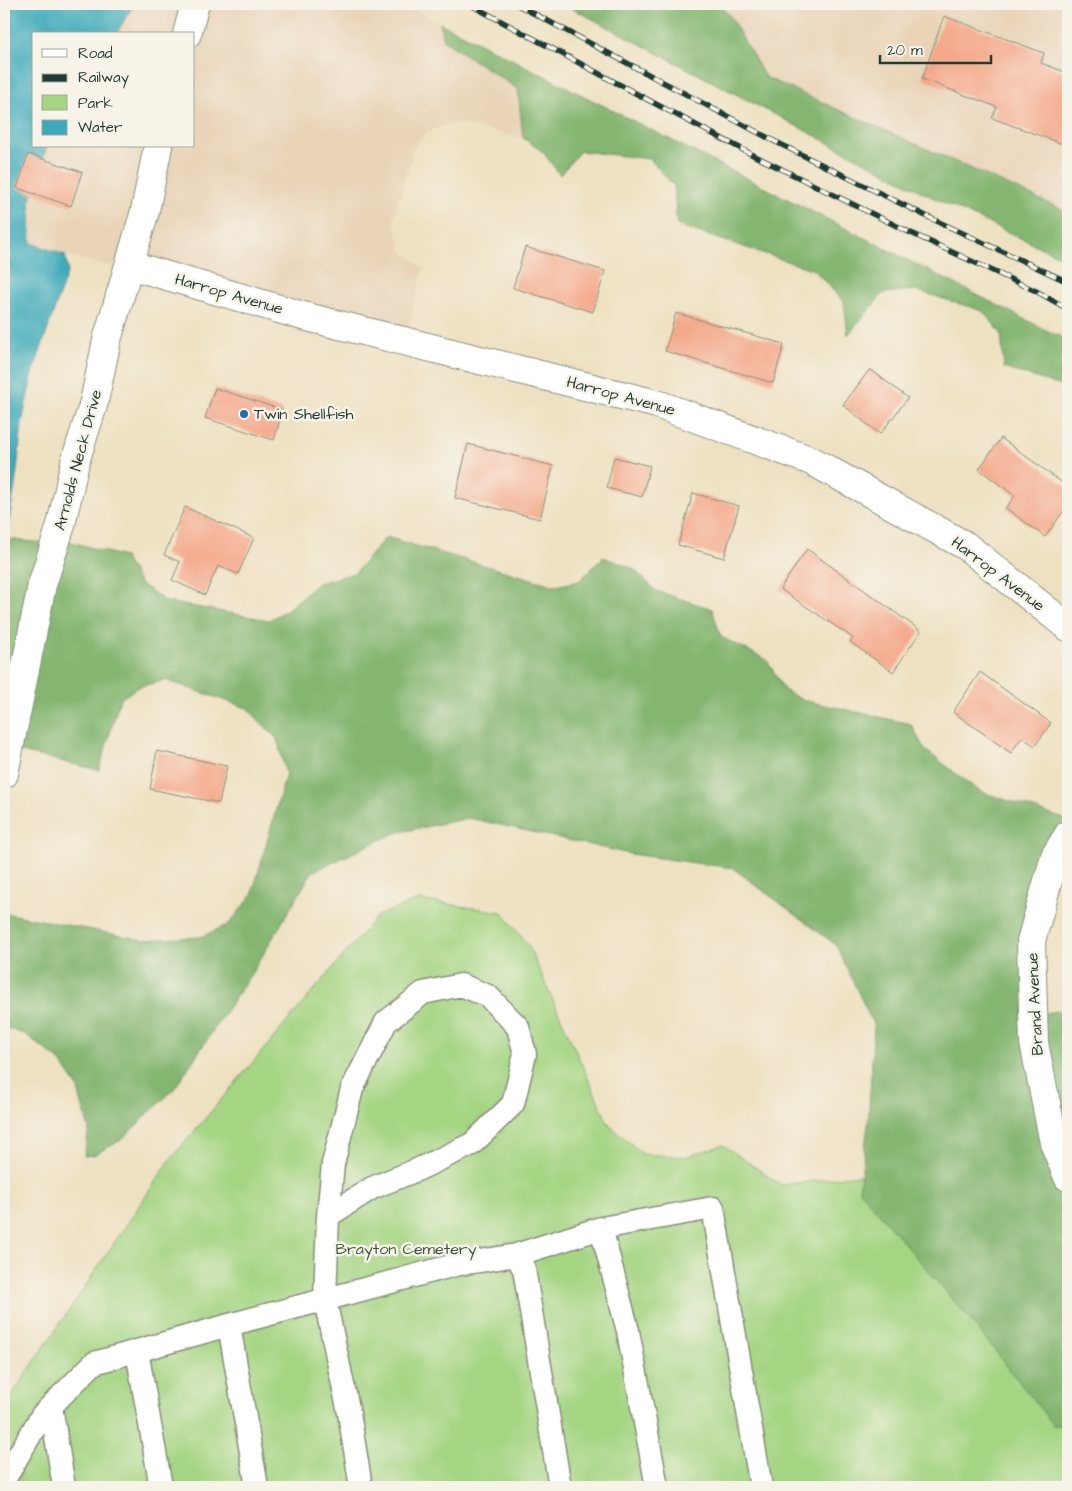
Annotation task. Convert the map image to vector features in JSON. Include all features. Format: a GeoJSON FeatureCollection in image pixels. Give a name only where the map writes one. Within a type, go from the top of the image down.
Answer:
{"type":"FeatureCollection","features":[{"type":"Feature","properties":{"kind":"street"},"geometry":{"type":"LineString","coordinates":[[188,32],[195,4]]}},
{"type":"Feature","properties":{"kind":"street","name":"Arnolds Neck Drive"},"geometry":{"type":"LineString","coordinates":[[4,774],[42,585],[61,525],[75,462],[94,402],[107,340],[145,210],[158,148]]}},
{"type":"Feature","properties":{"kind":"street","name":"Harrop Avenue"},"geometry":{"type":"LineString","coordinates":[[130,265],[304,316],[657,404],[812,461],[966,546],[1068,627]]}},
{"type":"Feature","properties":{"kind":"street","name":"Brand Avenue"},"geometry":{"type":"LineString","coordinates":[[1068,835],[1055,856],[1031,941],[1034,1043],[1054,1143],[1068,1177]]}},
{"type":"Feature","properties":{"kind":"lane"},"geometry":{"type":"LineString","coordinates":[[328,1216],[372,1188],[419,1169],[472,1144],[513,1104],[525,1054],[518,1028],[488,996],[461,985],[423,993],[386,1022],[352,1089],[333,1164],[328,1216],[325,1300],[361,1487]]}},
{"type":"Feature","properties":{"kind":"lane"},"geometry":{"type":"LineString","coordinates":[[4,1480],[42,1415],[94,1363],[229,1325],[455,1266],[516,1255],[601,1228],[712,1208],[761,1487]]}},
{"type":"Feature","properties":{"kind":"lane"},"geometry":{"type":"LineString","coordinates":[[601,1228],[628,1331],[657,1487]]}},
{"type":"Feature","properties":{"kind":"lane"},"geometry":{"type":"LineString","coordinates":[[516,1255],[524,1269],[560,1487]]}},
{"type":"Feature","properties":{"kind":"lane"},"geometry":{"type":"LineString","coordinates":[[229,1325],[257,1487]]}},
{"type":"Feature","properties":{"kind":"lane"},"geometry":{"type":"LineString","coordinates":[[137,1350],[161,1487]]}},
{"type":"Feature","properties":{"kind":"lane"},"geometry":{"type":"LineString","coordinates":[[51,1406],[64,1487]]}},
{"type":"Feature","properties":{"kind":"shaded area"},"geometry":{"type":"Polygon","coordinates":[[[134,4],[406,4],[440,23],[443,40],[518,89],[523,138],[456,123],[426,132],[414,148],[393,220],[403,252],[423,268],[407,336],[125,270],[65,255],[31,243],[30,201],[46,148],[195,148],[195,32],[117,32],[134,4]]]}},
{"type":"Feature","properties":{"kind":"shaded area"},"geometry":{"type":"Polygon","coordinates":[[[718,4],[1068,4],[1068,212],[765,77],[730,16],[718,4]]]}},
{"type":"Feature","properties":{"kind":"green space"},"geometry":{"type":"Polygon","coordinates":[[[564,4],[718,4],[730,16],[765,77],[1068,212],[1068,260],[934,198],[564,4]]]}},
{"type":"Feature","properties":{"kind":"green space"},"geometry":{"type":"Polygon","coordinates":[[[440,23],[1068,340],[1068,388],[1004,368],[1001,333],[983,311],[915,290],[883,293],[848,335],[844,302],[814,270],[677,225],[674,186],[650,159],[580,151],[560,175],[543,152],[523,138],[518,89],[443,40],[440,23]]]}},
{"type":"Feature","properties":{"kind":"green space"},"geometry":{"type":"Polygon","coordinates":[[[54,537],[124,557],[140,584],[167,602],[269,620],[288,609],[318,583],[355,573],[386,537],[556,586],[579,581],[603,557],[634,569],[656,591],[712,609],[721,637],[767,660],[784,690],[802,700],[911,724],[924,749],[979,791],[1067,820],[1068,822],[1049,861],[1034,1015],[1068,1009],[1068,1425],[1053,1425],[978,1329],[859,1190],[868,1125],[874,1026],[836,945],[733,868],[630,854],[469,818],[395,833],[312,872],[255,968],[174,1089],[121,1140],[94,1155],[84,1156],[89,1129],[77,1086],[60,1061],[25,1034],[4,1028],[4,913],[144,940],[201,937],[229,924],[252,895],[286,774],[277,739],[247,708],[165,680],[138,687],[120,699],[99,770],[4,748],[4,554],[7,539],[52,544],[54,537]]]}},
{"type":"Feature","properties":{"kind":"green space","name":"Brayton Cemetery"},"geometry":{"type":"Polygon","coordinates":[[[419,900],[502,912],[529,947],[609,1125],[643,1154],[685,1157],[723,1145],[781,1185],[1023,1154],[1068,1374],[1068,1487],[4,1487],[4,1407],[170,1160],[377,916],[419,900]]]}},
{"type":"Feature","properties":{"kind":"water"},"geometry":{"type":"Polygon","coordinates":[[[4,4],[134,4],[117,32],[32,32],[32,148],[46,148],[30,201],[31,243],[65,255],[68,270],[32,375],[22,423],[17,471],[4,554],[4,4]]]}},
{"type":"Feature","properties":{"kind":"building"},"geometry":{"type":"Polygon","coordinates":[[[944,16],[1044,53],[1041,63],[1068,73],[1068,146],[992,118],[997,107],[922,79],[944,16]]]}},
{"type":"Feature","properties":{"kind":"building"},"geometry":{"type":"Polygon","coordinates":[[[28,154],[82,172],[71,206],[17,188],[28,154]]]}},
{"type":"Feature","properties":{"kind":"building"},"geometry":{"type":"Polygon","coordinates":[[[525,247],[605,271],[593,312],[513,288],[525,247]]]}},
{"type":"Feature","properties":{"kind":"building"},"geometry":{"type":"Polygon","coordinates":[[[676,313],[784,344],[773,383],[665,351],[676,313]]]}},
{"type":"Feature","properties":{"kind":"building"},"geometry":{"type":"Polygon","coordinates":[[[870,369],[908,398],[880,434],[843,405],[870,369]]]}},
{"type":"Feature","properties":{"kind":"building","name":"Twin Shellfish"},"geometry":{"type":"Polygon","coordinates":[[[215,388],[283,410],[274,440],[205,418],[215,388]]]}},
{"type":"Feature","properties":{"kind":"building"},"geometry":{"type":"Polygon","coordinates":[[[1001,438],[1068,487],[1068,505],[1045,537],[1006,508],[1015,496],[979,469],[1001,438]]]}},
{"type":"Feature","properties":{"kind":"building"},"geometry":{"type":"Polygon","coordinates":[[[468,444],[553,466],[540,519],[455,498],[468,444]]]}},
{"type":"Feature","properties":{"kind":"building"},"geometry":{"type":"Polygon","coordinates":[[[614,457],[650,466],[642,497],[607,488],[614,457]]]}},
{"type":"Feature","properties":{"kind":"building"},"geometry":{"type":"Polygon","coordinates":[[[693,493],[739,506],[724,558],[678,545],[693,493]]]}},
{"type":"Feature","properties":{"kind":"building"},"geometry":{"type":"Polygon","coordinates":[[[185,507],[254,538],[238,574],[218,566],[205,595],[172,580],[180,562],[164,555],[185,507]]]}},
{"type":"Feature","properties":{"kind":"building"},"geometry":{"type":"Polygon","coordinates":[[[807,549],[921,631],[893,672],[850,642],[853,638],[780,589],[807,549]]]}},
{"type":"Feature","properties":{"kind":"building"},"geometry":{"type":"Polygon","coordinates":[[[980,672],[1051,723],[1035,746],[1022,737],[1011,753],[953,712],[980,672]]]}},
{"type":"Feature","properties":{"kind":"building"},"geometry":{"type":"Polygon","coordinates":[[[157,751],[227,766],[219,803],[150,789],[157,751]]]}},
{"type":"Feature","properties":{"kind":"railway"},"geometry":{"type":"LineString","coordinates":[[469,4],[755,156],[909,232],[1036,291],[1068,309]]}},
{"type":"Feature","properties":{"kind":"railway"},"geometry":{"type":"LineString","coordinates":[[516,4],[774,141],[928,217],[1068,282]]}},
{"type":"Feature","properties":{"kind":"place","name":"Twin Shellfish"},"geometry":{"type":"Point","coordinates":[244,414]}}]}
